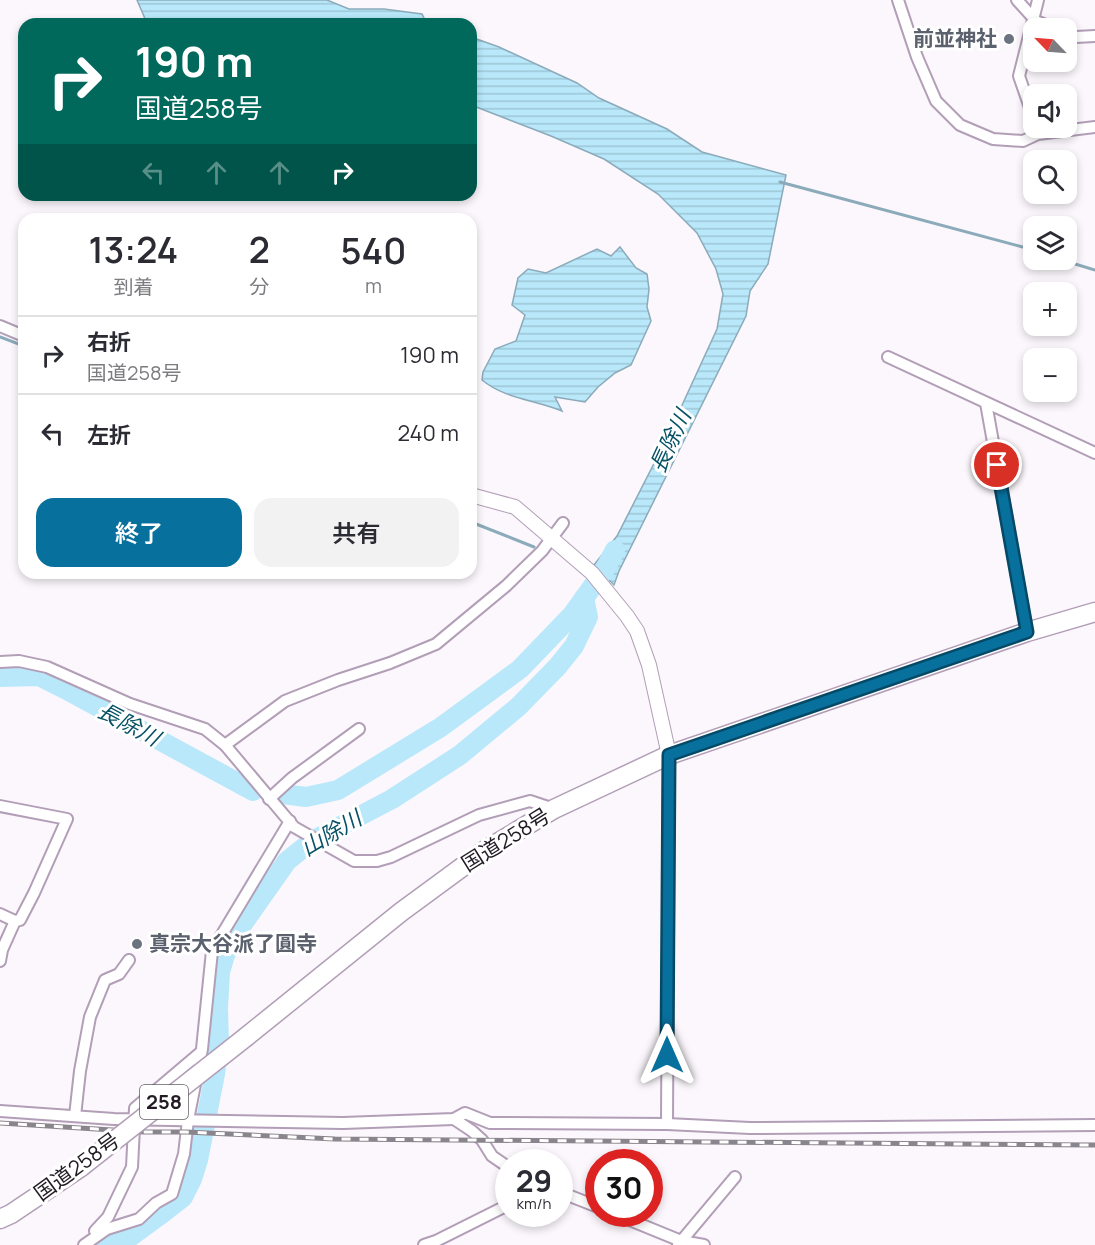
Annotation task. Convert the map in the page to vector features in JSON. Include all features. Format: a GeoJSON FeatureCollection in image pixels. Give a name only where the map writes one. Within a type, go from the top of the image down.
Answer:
{"type":"FeatureCollection","features":[{"type":"Feature","properties":{"kind":"highway","name":"国道258号"},"geometry":{"type":"LineString","coordinates":[[0,1219],[12,1214],[81,1167],[401,912],[484,851],[554,809],[669,755],[1027,632],[1095,612]]}},
{"type":"Feature","properties":{"kind":"street"},"geometry":{"type":"LineString","coordinates":[[898,0],[917,57],[936,100],[960,125],[993,139],[1023,141],[1027,138]]}},
{"type":"Feature","properties":{"kind":"street"},"geometry":{"type":"LineString","coordinates":[[1017,0],[1033,17]]}},
{"type":"Feature","properties":{"kind":"street"},"geometry":{"type":"LineString","coordinates":[[1023,87],[1019,76],[1038,0]]}},
{"type":"Feature","properties":{"kind":"street"},"geometry":{"type":"LineString","coordinates":[[1077,37],[1095,36]]}},
{"type":"Feature","properties":{"kind":"street"},"geometry":{"type":"LineString","coordinates":[[1077,128],[1095,127]]}},
{"type":"Feature","properties":{"kind":"street"},"geometry":{"type":"LineString","coordinates":[[0,326],[18,334]]}},
{"type":"Feature","properties":{"kind":"street"},"geometry":{"type":"LineString","coordinates":[[888,357],[1095,453]]}},
{"type":"Feature","properties":{"kind":"street"},"geometry":{"type":"LineString","coordinates":[[986,403],[1027,632]]}},
{"type":"Feature","properties":{"kind":"street"},"geometry":{"type":"LineString","coordinates":[[477,497],[515,507],[592,573],[637,631],[649,665],[669,755],[667,1124]]}},
{"type":"Feature","properties":{"kind":"street"},"geometry":{"type":"LineString","coordinates":[[225,745],[285,700],[390,663],[436,644],[535,558],[563,523]]}},
{"type":"Feature","properties":{"kind":"street"},"geometry":{"type":"LineString","coordinates":[[0,662],[19,661],[47,668],[130,704],[205,729],[225,745],[292,824],[354,861],[377,861],[391,857],[479,815],[530,801],[554,809]]}},
{"type":"Feature","properties":{"kind":"street"},"geometry":{"type":"LineString","coordinates":[[269,799],[292,778],[359,729]]}},
{"type":"Feature","properties":{"kind":"street"},"geometry":{"type":"LineString","coordinates":[[0,806],[67,819],[20,920],[15,921],[0,914]]}},
{"type":"Feature","properties":{"kind":"street"},"geometry":{"type":"LineString","coordinates":[[84,1245],[107,1229],[139,1220],[156,1203],[172,1194],[193,1121],[212,951],[292,824]]}},
{"type":"Feature","properties":{"kind":"street"},"geometry":{"type":"LineString","coordinates":[[0,961],[2,950],[15,921]]}},
{"type":"Feature","properties":{"kind":"street"},"geometry":{"type":"LineString","coordinates":[[75,1116],[90,1017],[105,980],[119,974],[129,960]]}},
{"type":"Feature","properties":{"kind":"street"},"geometry":{"type":"LineString","coordinates":[[79,1245],[102,1224],[120,1196],[132,1167],[135,1108],[201,1052]]}},
{"type":"Feature","properties":{"kind":"street"},"geometry":{"type":"LineString","coordinates":[[0,1111],[212,1122],[343,1124],[454,1119],[465,1113],[490,1123],[667,1124],[750,1128],[1095,1125]]}},
{"type":"Feature","properties":{"kind":"street"},"geometry":{"type":"LineString","coordinates":[[454,1119],[482,1140],[495,1158]]}},
{"type":"Feature","properties":{"kind":"street"},"geometry":{"type":"LineString","coordinates":[[679,1243],[735,1177]]}},
{"type":"Feature","properties":{"kind":"street"},"geometry":{"type":"LineString","coordinates":[[424,1245],[436,1242],[495,1212]]}},
{"type":"Feature","properties":{"kind":"street"},"geometry":{"type":"LineString","coordinates":[[644,1227],[679,1243],[704,1245]]}},
{"type":"Feature","properties":{"kind":"water"},"geometry":{"type":"Polygon","coordinates":[[[137,0],[327,0],[349,9],[384,9],[422,14],[424,18],[145,18],[137,0]]]}},
{"type":"Feature","properties":{"kind":"water"},"geometry":{"type":"Polygon","coordinates":[[[477,39],[577,83],[599,98],[667,129],[702,152],[786,175],[768,264],[750,291],[746,316],[614,585],[594,565],[617,536],[666,440],[717,329],[723,294],[716,269],[697,233],[658,194],[604,159],[477,107],[477,39]]]}},
{"type":"Feature","properties":{"kind":"water"},"geometry":{"type":"Polygon","coordinates":[[[620,247],[636,268],[647,274],[649,289],[647,307],[651,321],[631,365],[615,373],[585,402],[555,397],[562,411],[511,395],[482,380],[483,372],[495,349],[516,341],[525,315],[512,305],[518,278],[528,269],[546,273],[597,249],[611,256],[620,247]]]}},
{"type":"Feature","properties":{"kind":"waterway"},"geometry":{"type":"LineString","coordinates":[[780,182],[1023,247]]}},
{"type":"Feature","properties":{"kind":"waterway"},"geometry":{"type":"LineString","coordinates":[[1077,265],[1095,270]]}},
{"type":"Feature","properties":{"kind":"waterway"},"geometry":{"type":"LineString","coordinates":[[0,337],[18,344]]}},
{"type":"Feature","properties":{"kind":"waterway"},"geometry":{"type":"LineString","coordinates":[[477,524],[534,547]]}},
{"type":"Feature","properties":{"kind":"waterway","name":"長除川"},"geometry":{"type":"LineString","coordinates":[[283,794],[306,797],[338,790],[441,727],[520,669],[572,615],[605,569],[615,550]]}},
{"type":"Feature","properties":{"kind":"waterway","name":"山除川"},"geometry":{"type":"LineString","coordinates":[[105,1245],[130,1237],[160,1215],[183,1197],[192,1179],[215,1074],[219,1043],[220,972],[225,955],[237,932],[287,861],[312,841],[392,799],[460,755],[519,706],[574,646],[588,617],[584,598]]}},
{"type":"Feature","properties":{"kind":"waterway","name":"長除川"},"geometry":{"type":"LineString","coordinates":[[0,677],[39,676],[253,791]]}},
{"type":"Feature","properties":{"kind":"railway"},"geometry":{"type":"LineString","coordinates":[[0,1123],[144,1132],[335,1139],[1095,1145]]}},
{"type":"Feature","properties":{"kind":"place","name":"前並神社"},"geometry":{"type":"Point","coordinates":[1009,39]}},
{"type":"Feature","properties":{"kind":"place","name":"真宗大谷派了圓寺"},"geometry":{"type":"Point","coordinates":[137,944]}},
{"type":"Feature","properties":{"kind":"route"},"geometry":{"type":"LineString","coordinates":[[667,1055],[669,755],[1027,632],[997,465]]}}]}
